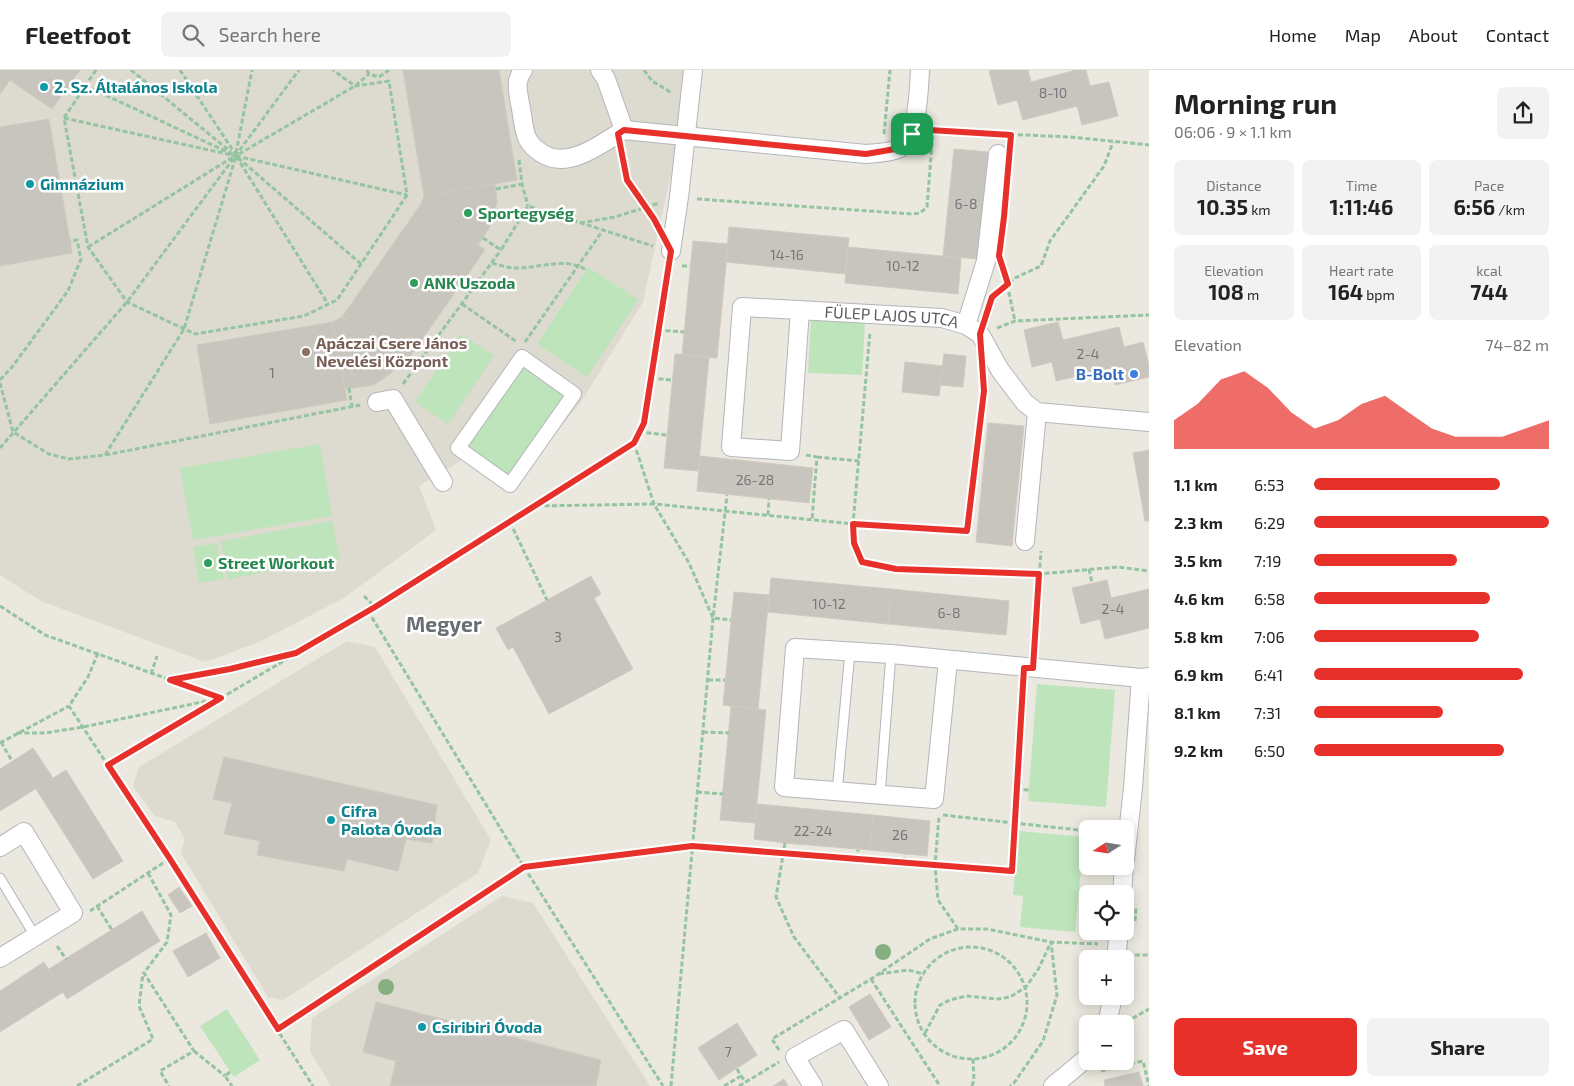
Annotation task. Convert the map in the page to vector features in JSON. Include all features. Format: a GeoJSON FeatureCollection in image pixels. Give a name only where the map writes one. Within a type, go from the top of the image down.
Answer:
{"type":"FeatureCollection","features":[{"type":"Feature","properties":{"kind":"street"},"geometry":{"type":"LineString","coordinates":[[523,70],[517,82],[524,132],[532,148],[550,158],[568,158],[592,150],[621,132],[866,154],[901,148],[912,134],[918,102],[920,70]]}},
{"type":"Feature","properties":{"kind":"street"},"geometry":{"type":"LineString","coordinates":[[600,70],[606,79],[621,132]]}},
{"type":"Feature","properties":{"kind":"street"},"geometry":{"type":"LineString","coordinates":[[671,251],[693,70]]}},
{"type":"Feature","properties":{"kind":"street"},"geometry":{"type":"LineString","coordinates":[[973,330],[986,261],[998,154]]}},
{"type":"Feature","properties":{"kind":"street","name":"FÜLEP LAJOS UTCA"},"geometry":{"type":"LineString","coordinates":[[800,310],[790,451],[731,447],[742,307],[800,310],[942,318],[973,330],[1025,403],[1037,412]]}},
{"type":"Feature","properties":{"kind":"street"},"geometry":{"type":"LineString","coordinates":[[522,357],[574,394],[510,485],[458,448],[522,357]]}},
{"type":"Feature","properties":{"kind":"street"},"geometry":{"type":"LineString","coordinates":[[377,402],[393,399],[443,482]]}},
{"type":"Feature","properties":{"kind":"street"},"geometry":{"type":"LineString","coordinates":[[1033,544],[1037,412],[1149,422]]}},
{"type":"Feature","properties":{"kind":"street"},"geometry":{"type":"LineString","coordinates":[[948,660],[934,799],[784,787],[795,648],[891,654],[1145,677],[1129,820]]}},
{"type":"Feature","properties":{"kind":"street"},"geometry":{"type":"LineString","coordinates":[[0,847],[24,832],[73,913],[0,958]]}},
{"type":"Feature","properties":{"kind":"street"},"geometry":{"type":"LineString","coordinates":[[813,1086],[795,1057],[844,1030],[879,1086]]}},
{"type":"Feature","properties":{"kind":"street"},"geometry":{"type":"LineString","coordinates":[[1053,1086],[1079,1064]]}},
{"type":"Feature","properties":{"kind":"lane"},"geometry":{"type":"LineString","coordinates":[[837,792],[850,652]]}},
{"type":"Feature","properties":{"kind":"lane"},"geometry":{"type":"LineString","coordinates":[[880,795],[891,654]]}},
{"type":"Feature","properties":{"kind":"lane"},"geometry":{"type":"LineString","coordinates":[[0,878],[35,936]]}},
{"type":"Feature","properties":{"kind":"path"},"geometry":{"type":"LineString","coordinates":[[96,70],[64,118],[88,248],[127,302],[195,334],[304,316],[337,300],[407,196],[389,81],[355,86],[333,70]]}},
{"type":"Feature","properties":{"kind":"path"},"geometry":{"type":"LineString","coordinates":[[131,70],[236,156],[361,264]]}},
{"type":"Feature","properties":{"kind":"path"},"geometry":{"type":"LineString","coordinates":[[180,70],[328,304]]}},
{"type":"Feature","properties":{"kind":"path"},"geometry":{"type":"LineString","coordinates":[[105,455],[184,329],[236,156],[252,70]]}},
{"type":"Feature","properties":{"kind":"path"},"geometry":{"type":"LineString","coordinates":[[0,448],[127,302],[299,70]]}},
{"type":"Feature","properties":{"kind":"path"},"geometry":{"type":"LineString","coordinates":[[88,248],[236,156],[355,86],[368,72],[379,77],[389,70]]}},
{"type":"Feature","properties":{"kind":"path"},"geometry":{"type":"LineString","coordinates":[[644,70],[652,81],[689,103]]}},
{"type":"Feature","properties":{"kind":"path"},"geometry":{"type":"LineString","coordinates":[[882,152],[890,70]]}},
{"type":"Feature","properties":{"kind":"path"},"geometry":{"type":"LineString","coordinates":[[86,86],[236,156]]}},
{"type":"Feature","properties":{"kind":"path"},"geometry":{"type":"LineString","coordinates":[[64,118],[407,196]]}},
{"type":"Feature","properties":{"kind":"path"},"geometry":{"type":"LineString","coordinates":[[913,129],[1070,138],[1149,145]]}},
{"type":"Feature","properties":{"kind":"path"},"geometry":{"type":"LineString","coordinates":[[580,223],[615,217],[645,206],[679,197],[912,214],[920,213],[927,207],[933,130]]}},
{"type":"Feature","properties":{"kind":"path"},"geometry":{"type":"LineString","coordinates":[[108,765],[375,607],[634,443],[644,423],[671,251],[654,219],[627,180],[621,132]]}},
{"type":"Feature","properties":{"kind":"path"},"geometry":{"type":"LineString","coordinates":[[994,288],[992,297],[1015,278],[1041,266],[1050,241],[1104,166],[1113,142]]}},
{"type":"Feature","properties":{"kind":"path"},"geometry":{"type":"LineString","coordinates":[[401,388],[412,370],[492,263],[528,206],[522,181],[496,189]]}},
{"type":"Feature","properties":{"kind":"path"},"geometry":{"type":"LineString","coordinates":[[528,206],[671,251]]}},
{"type":"Feature","properties":{"kind":"path"},"geometry":{"type":"LineString","coordinates":[[483,238],[501,250]]}},
{"type":"Feature","properties":{"kind":"path"},"geometry":{"type":"LineString","coordinates":[[0,380],[12,367],[68,291],[81,259],[77,240],[70,241]]}},
{"type":"Feature","properties":{"kind":"path"},"geometry":{"type":"LineString","coordinates":[[492,263],[515,268],[551,264],[579,265],[586,270]]}},
{"type":"Feature","properties":{"kind":"path"},"geometry":{"type":"LineString","coordinates":[[1002,265],[1008,284],[1015,321]]}},
{"type":"Feature","properties":{"kind":"path"},"geometry":{"type":"LineString","coordinates":[[462,304],[522,346]]}},
{"type":"Feature","properties":{"kind":"path"},"geometry":{"type":"LineString","coordinates":[[973,330],[1015,321],[1149,315]]}},
{"type":"Feature","properties":{"kind":"path"},"geometry":{"type":"LineString","coordinates":[[658,330],[684,332]]}},
{"type":"Feature","properties":{"kind":"path"},"geometry":{"type":"LineString","coordinates":[[400,362],[412,370]]}},
{"type":"Feature","properties":{"kind":"path"},"geometry":{"type":"LineString","coordinates":[[651,378],[672,380]]}},
{"type":"Feature","properties":{"kind":"path"},"geometry":{"type":"LineString","coordinates":[[984,382],[967,531],[853,524],[854,543],[862,562],[896,569],[1039,574],[1118,567],[1149,571]]}},
{"type":"Feature","properties":{"kind":"path"},"geometry":{"type":"LineString","coordinates":[[0,384],[13,432],[48,454],[68,459],[105,455],[358,406]]}},
{"type":"Feature","properties":{"kind":"path"},"geometry":{"type":"LineString","coordinates":[[349,388],[352,406]]}},
{"type":"Feature","properties":{"kind":"path"},"geometry":{"type":"LineString","coordinates":[[639,432],[667,436]]}},
{"type":"Feature","properties":{"kind":"path"},"geometry":{"type":"LineString","coordinates":[[817,456],[859,461]]}},
{"type":"Feature","properties":{"kind":"path"},"geometry":{"type":"LineString","coordinates":[[672,1086],[713,618],[727,494]]}},
{"type":"Feature","properties":{"kind":"path"},"geometry":{"type":"LineString","coordinates":[[768,515],[769,499]]}},
{"type":"Feature","properties":{"kind":"path"},"geometry":{"type":"LineString","coordinates":[[536,506],[654,504],[689,563],[713,618]]}},
{"type":"Feature","properties":{"kind":"path"},"geometry":{"type":"LineString","coordinates":[[510,522],[547,600]]}},
{"type":"Feature","properties":{"kind":"path"},"geometry":{"type":"LineString","coordinates":[[278,1029],[524,867],[692,846],[1012,871],[1016,789],[1039,574],[1033,544]]}},
{"type":"Feature","properties":{"kind":"path"},"geometry":{"type":"LineString","coordinates":[[1089,569],[1092,583]]}},
{"type":"Feature","properties":{"kind":"path"},"geometry":{"type":"LineString","coordinates":[[364,596],[375,607]]}},
{"type":"Feature","properties":{"kind":"path"},"geometry":{"type":"LineString","coordinates":[[0,606],[45,635],[221,698]]}},
{"type":"Feature","properties":{"kind":"path"},"geometry":{"type":"LineString","coordinates":[[368,611],[524,867],[662,1086]]}},
{"type":"Feature","properties":{"kind":"path"},"geometry":{"type":"LineString","coordinates":[[713,618],[731,620]]}},
{"type":"Feature","properties":{"kind":"path"},"geometry":{"type":"LineString","coordinates":[[12,761],[0,743],[69,706],[88,678],[98,653]]}},
{"type":"Feature","properties":{"kind":"path"},"geometry":{"type":"LineString","coordinates":[[170,680],[230,669],[296,653]]}},
{"type":"Feature","properties":{"kind":"path"},"geometry":{"type":"LineString","coordinates":[[151,674],[157,656]]}},
{"type":"Feature","properties":{"kind":"path"},"geometry":{"type":"LineString","coordinates":[[708,680],[725,680]]}},
{"type":"Feature","properties":{"kind":"path"},"geometry":{"type":"LineString","coordinates":[[17,733],[45,733],[83,727],[221,698]]}},
{"type":"Feature","properties":{"kind":"path"},"geometry":{"type":"LineString","coordinates":[[69,706],[170,859],[313,1086]]}},
{"type":"Feature","properties":{"kind":"path"},"geometry":{"type":"LineString","coordinates":[[703,732],[729,733]]}},
{"type":"Feature","properties":{"kind":"path"},"geometry":{"type":"LineString","coordinates":[[1016,789],[1029,790]]}},
{"type":"Feature","properties":{"kind":"path"},"geometry":{"type":"LineString","coordinates":[[697,792],[723,794]]}},
{"type":"Feature","properties":{"kind":"path"},"geometry":{"type":"LineString","coordinates":[[958,929],[938,900],[935,865],[939,814],[1079,830]]}},
{"type":"Feature","properties":{"kind":"path"},"geometry":{"type":"LineString","coordinates":[[785,843],[776,897],[794,937],[840,998]]}},
{"type":"Feature","properties":{"kind":"path"},"geometry":{"type":"LineString","coordinates":[[857,859],[858,850]]}},
{"type":"Feature","properties":{"kind":"path"},"geometry":{"type":"LineString","coordinates":[[904,862],[905,854]]}},
{"type":"Feature","properties":{"kind":"path"},"geometry":{"type":"LineString","coordinates":[[77,1086],[153,1039],[139,1006],[144,973],[166,942],[171,915],[148,873]]}},
{"type":"Feature","properties":{"kind":"path"},"geometry":{"type":"LineString","coordinates":[[97,906],[112,930]]}},
{"type":"Feature","properties":{"kind":"path"},"geometry":{"type":"LineString","coordinates":[[780,1052],[772,1039],[871,979],[930,939],[958,929],[987,929],[1051,942],[1118,945]]}},
{"type":"Feature","properties":{"kind":"path"},"geometry":{"type":"LineString","coordinates":[[925,1033],[940,1005],[950,1000],[966,996],[998,999],[1010,997],[1026,987],[1039,968],[1051,942]]}},
{"type":"Feature","properties":{"kind":"path"},"geometry":{"type":"LineString","coordinates":[[1010,1086],[1043,1041],[1057,995],[1051,942]]}},
{"type":"Feature","properties":{"kind":"path"},"geometry":{"type":"LineString","coordinates":[[56,944],[66,959]]}},
{"type":"Feature","properties":{"kind":"path"},"geometry":{"type":"LineString","coordinates":[[956,948],[985,948],[1011,962],[1026,987],[1026,1017],[1012,1043],[986,1058],[957,1058],[931,1044],[916,1018],[916,988],[930,963],[956,948]]}},
{"type":"Feature","properties":{"kind":"path"},"geometry":{"type":"LineString","coordinates":[[878,974],[908,970],[924,974]]}},
{"type":"Feature","properties":{"kind":"path"},"geometry":{"type":"LineString","coordinates":[[144,973],[194,1051],[225,1076],[232,1086]]}},
{"type":"Feature","properties":{"kind":"path"},"geometry":{"type":"LineString","coordinates":[[871,979],[940,1086]]}},
{"type":"Feature","properties":{"kind":"path"},"geometry":{"type":"LineString","coordinates":[[1134,1018],[1149,1009]]}},
{"type":"Feature","properties":{"kind":"path"},"geometry":{"type":"LineString","coordinates":[[169,1086],[160,1071],[194,1051]]}},
{"type":"Feature","properties":{"kind":"path"},"geometry":{"type":"LineString","coordinates":[[972,1086],[974,1080],[973,1058]]}},
{"type":"Feature","properties":{"kind":"path"},"geometry":{"type":"LineString","coordinates":[[737,1069],[741,1076],[742,1084],[784,1059]]}},
{"type":"Feature","properties":{"kind":"path"},"geometry":{"type":"LineString","coordinates":[[1099,1072],[1143,1061],[1149,1086]]}},
{"type":"Feature","properties":{"kind":"path"},"geometry":{"type":"LineString","coordinates":[[225,1076],[230,1072]]}},
{"type":"Feature","properties":{"kind":"path"},"geometry":{"type":"LineString","coordinates":[[724,1086],[741,1076]]}},
{"type":"Feature","properties":{"kind":"shaded area","name":"Apáczai Csere János Nevelési Központ"},"geometry":{"type":"Polygon","coordinates":[[[0,70],[683,70],[673,165],[643,302],[581,402],[510,489],[462,460],[419,486],[436,530],[344,598],[257,643],[205,662],[41,601],[0,575],[0,70]]]}},
{"type":"Feature","properties":{"kind":"shaded area"},"geometry":{"type":"Polygon","coordinates":[[[347,641],[375,647],[491,840],[478,873],[283,1000],[268,997],[181,853],[185,839],[175,822],[155,816],[133,786],[139,767],[347,641]]]}},
{"type":"Feature","properties":{"kind":"shaded area"},"geometry":{"type":"Polygon","coordinates":[[[502,896],[533,903],[650,1086],[331,1086],[310,1051],[312,1018],[502,896]]]}},
{"type":"Feature","properties":{"kind":"green space"},"geometry":{"type":"Polygon","coordinates":[[[588,267],[638,300],[587,377],[537,344],[588,267]]]}},
{"type":"Feature","properties":{"kind":"green space"},"geometry":{"type":"Polygon","coordinates":[[[811,320],[865,323],[862,375],[808,373],[811,320]]]}},
{"type":"Feature","properties":{"kind":"green space"},"geometry":{"type":"Polygon","coordinates":[[[461,334],[494,356],[448,424],[415,402],[461,334]]]}},
{"type":"Feature","properties":{"kind":"green space"},"geometry":{"type":"Polygon","coordinates":[[[522,364],[568,397],[510,480],[464,447],[522,364]]]}},
{"type":"Feature","properties":{"kind":"green space"},"geometry":{"type":"Polygon","coordinates":[[[320,444],[332,516],[193,540],[180,468],[320,444]]]}},
{"type":"Feature","properties":{"kind":"green space"},"geometry":{"type":"Polygon","coordinates":[[[332,521],[340,559],[228,579],[221,541],[332,521]]]}},
{"type":"Feature","properties":{"kind":"green space","name":"Street Workout"},"geometry":{"type":"Polygon","coordinates":[[[217,543],[224,579],[199,583],[193,547],[217,543]]]}},
{"type":"Feature","properties":{"kind":"green space"},"geometry":{"type":"Polygon","coordinates":[[[1037,684],[1115,690],[1106,807],[1028,801],[1037,684]]]}},
{"type":"Feature","properties":{"kind":"green space"},"geometry":{"type":"Polygon","coordinates":[[[1019,831],[1079,837],[1080,875],[1075,932],[1020,927],[1023,896],[1013,895],[1019,831]]]}},
{"type":"Feature","properties":{"kind":"green space"},"geometry":{"type":"Polygon","coordinates":[[[227,1009],[260,1060],[234,1077],[200,1026],[227,1009]]]}},
{"type":"Feature","properties":{"kind":"building","name":"2. Sz. Általános Iskola"},"geometry":{"type":"Polygon","coordinates":[[[0,70],[80,70],[52,109],[10,80],[0,94],[0,70]]]}},
{"type":"Feature","properties":{"kind":"building"},"geometry":{"type":"Polygon","coordinates":[[[403,70],[499,70],[517,180],[424,196],[403,70]]]}},
{"type":"Feature","properties":{"kind":"building"},"geometry":{"type":"Polygon","coordinates":[[[1028,70],[1031,82],[1076,70],[1086,70],[1090,86],[1109,82],[1118,116],[1082,125],[1077,106],[1023,120],[1017,100],[998,105],[989,71],[1028,70]]]}},
{"type":"Feature","properties":{"kind":"building","name":"Gimnázium"},"geometry":{"type":"Polygon","coordinates":[[[49,119],[72,253],[0,266],[0,127],[49,119]]]}},
{"type":"Feature","properties":{"kind":"building"},"geometry":{"type":"Polygon","coordinates":[[[954,149],[988,152],[978,259],[943,256],[954,149]]]}},
{"type":"Feature","properties":{"kind":"building"},"geometry":{"type":"Polygon","coordinates":[[[495,184],[497,203],[489,228],[478,245],[421,204],[424,196],[495,184]]]}},
{"type":"Feature","properties":{"kind":"building","name":"ANK Uszoda"},"geometry":{"type":"Polygon","coordinates":[[[421,204],[485,250],[406,362],[342,317],[421,204]]]}},
{"type":"Feature","properties":{"kind":"building"},"geometry":{"type":"Polygon","coordinates":[[[729,227],[849,238],[845,274],[726,262],[729,227]]]}},
{"type":"Feature","properties":{"kind":"building"},"geometry":{"type":"Polygon","coordinates":[[[693,241],[728,244],[717,358],[682,355],[693,241]]]}},
{"type":"Feature","properties":{"kind":"building"},"geometry":{"type":"Polygon","coordinates":[[[848,247],[961,258],[958,294],[845,283],[848,247]]]}},
{"type":"Feature","properties":{"kind":"building"},"geometry":{"type":"Polygon","coordinates":[[[342,317],[402,359],[391,373],[374,385],[345,389],[333,322],[342,317]]]}},
{"type":"Feature","properties":{"kind":"building"},"geometry":{"type":"Polygon","coordinates":[[[333,322],[347,400],[210,424],[197,345],[333,322]]]}},
{"type":"Feature","properties":{"kind":"building"},"geometry":{"type":"Polygon","coordinates":[[[1058,322],[1063,340],[1119,327],[1124,347],[1143,342],[1149,365],[1149,377],[1115,385],[1112,368],[1056,381],[1052,362],[1032,367],[1024,330],[1058,322]]]}},
{"type":"Feature","properties":{"kind":"building"},"geometry":{"type":"Polygon","coordinates":[[[675,354],[709,357],[698,471],[664,468],[675,354]]]}},
{"type":"Feature","properties":{"kind":"building"},"geometry":{"type":"Polygon","coordinates":[[[944,354],[966,356],[963,387],[940,385],[944,354]]]}},
{"type":"Feature","properties":{"kind":"building"},"geometry":{"type":"Polygon","coordinates":[[[905,362],[943,366],[939,396],[902,392],[905,362]]]}},
{"type":"Feature","properties":{"kind":"building"},"geometry":{"type":"Polygon","coordinates":[[[988,423],[1024,426],[1012,546],[976,542],[988,423]]]}},
{"type":"Feature","properties":{"kind":"building"},"geometry":{"type":"Polygon","coordinates":[[[1149,450],[1149,521],[1145,521],[1133,453],[1149,450]]]}},
{"type":"Feature","properties":{"kind":"building"},"geometry":{"type":"Polygon","coordinates":[[[700,456],[813,468],[809,503],[697,491],[700,456]]]}},
{"type":"Feature","properties":{"kind":"building"},"geometry":{"type":"Polygon","coordinates":[[[591,576],[601,594],[594,598],[633,669],[549,714],[513,647],[508,650],[496,628],[591,576]]]}},
{"type":"Feature","properties":{"kind":"building"},"geometry":{"type":"Polygon","coordinates":[[[771,578],[891,589],[888,624],[768,612],[771,578]]]}},
{"type":"Feature","properties":{"kind":"building"},"geometry":{"type":"Polygon","coordinates":[[[1107,580],[1111,598],[1149,589],[1149,628],[1105,639],[1100,619],[1081,624],[1072,588],[1107,580]]]}},
{"type":"Feature","properties":{"kind":"building"},"geometry":{"type":"Polygon","coordinates":[[[891,589],[1009,601],[1006,635],[888,624],[891,589]]]}},
{"type":"Feature","properties":{"kind":"building"},"geometry":{"type":"Polygon","coordinates":[[[734,592],[769,595],[758,709],[723,705],[734,592]]]}},
{"type":"Feature","properties":{"kind":"building"},"geometry":{"type":"Polygon","coordinates":[[[731,706],[766,710],[755,823],[720,820],[731,706]]]}},
{"type":"Feature","properties":{"kind":"building"},"geometry":{"type":"Polygon","coordinates":[[[33,748],[53,778],[0,811],[0,769],[33,748]]]}},
{"type":"Feature","properties":{"kind":"building","name":"Cifra Palota Óvoda"},"geometry":{"type":"Polygon","coordinates":[[[224,757],[437,805],[432,843],[406,839],[398,871],[347,859],[344,871],[257,855],[260,841],[224,834],[232,803],[213,799],[224,757]]]}},
{"type":"Feature","properties":{"kind":"building"},"geometry":{"type":"Polygon","coordinates":[[[66,770],[123,861],[93,879],[36,789],[66,770]]]}},
{"type":"Feature","properties":{"kind":"building"},"geometry":{"type":"Polygon","coordinates":[[[757,804],[873,815],[870,850],[754,839],[757,804]]]}},
{"type":"Feature","properties":{"kind":"building"},"geometry":{"type":"Polygon","coordinates":[[[873,815],[930,821],[927,856],[870,850],[873,815]]]}},
{"type":"Feature","properties":{"kind":"building"},"geometry":{"type":"Polygon","coordinates":[[[179,887],[192,906],[180,913],[168,895],[179,887]]]}},
{"type":"Feature","properties":{"kind":"building"},"geometry":{"type":"Polygon","coordinates":[[[142,911],[160,941],[67,999],[49,969],[142,911]]]}},
{"type":"Feature","properties":{"kind":"building"},"geometry":{"type":"Polygon","coordinates":[[[206,933],[220,958],[188,977],[173,951],[206,933]]]}},
{"type":"Feature","properties":{"kind":"building"},"geometry":{"type":"Polygon","coordinates":[[[44,962],[63,992],[0,1032],[0,991],[44,962]]]}},
{"type":"Feature","properties":{"kind":"building"},"geometry":{"type":"Polygon","coordinates":[[[870,994],[891,1027],[869,1040],[849,1007],[870,994]]]}},
{"type":"Feature","properties":{"kind":"building","name":"Csiribiri Óvoda"},"geometry":{"type":"Polygon","coordinates":[[[376,1002],[601,1060],[596,1086],[390,1086],[396,1061],[363,1052],[376,1002]]]}},
{"type":"Feature","properties":{"kind":"building"},"geometry":{"type":"Polygon","coordinates":[[[737,1023],[757,1055],[719,1080],[698,1048],[737,1023]]]}},
{"type":"Feature","properties":{"kind":"building"},"geometry":{"type":"Polygon","coordinates":[[[1139,1072],[1143,1086],[1105,1086],[1104,1080],[1139,1072]]]}},
{"type":"Feature","properties":{"kind":"building"},"geometry":{"type":"Polygon","coordinates":[[[784,1079],[788,1086],[773,1086],[784,1079]]]}},
{"type":"Feature","properties":{"kind":"place","name":"2. Sz. Általános Iskola"},"geometry":{"type":"Point","coordinates":[44,87]}},
{"type":"Feature","properties":{"kind":"place","name":"Gimnázium"},"geometry":{"type":"Point","coordinates":[30,184]}},
{"type":"Feature","properties":{"kind":"place","name":"Sportegység"},"geometry":{"type":"Point","coordinates":[468,213]}},
{"type":"Feature","properties":{"kind":"place","name":"ANK Uszoda"},"geometry":{"type":"Point","coordinates":[414,283]}},
{"type":"Feature","properties":{"kind":"place","name":"Apáczai Csere János Nevelési Központ"},"geometry":{"type":"Point","coordinates":[306,352]}},
{"type":"Feature","properties":{"kind":"place","name":"B-Bolt"},"geometry":{"type":"Point","coordinates":[1134,374]}},
{"type":"Feature","properties":{"kind":"place","name":"Street Workout"},"geometry":{"type":"Point","coordinates":[208,563]}},
{"type":"Feature","properties":{"kind":"place","name":"Cifra Palota Óvoda"},"geometry":{"type":"Point","coordinates":[331,820]}},
{"type":"Feature","properties":{"kind":"place","name":"Csiribiri Óvoda"},"geometry":{"type":"Point","coordinates":[422,1027]}},
{"type":"Feature","properties":{"kind":"district","name":"Megyer"},"geometry":{"type":"Point","coordinates":[444,625]}},
{"type":"Feature","properties":{"kind":"route"},"geometry":{"type":"LineString","coordinates":[[913,129],[1011,135],[999,256],[1008,284],[992,297],[980,334],[984,391],[967,531],[853,524],[854,543],[862,562],[896,569],[1039,574],[1033,668],[1024,668],[1012,871],[692,846],[524,867],[278,1029],[108,765],[221,698],[170,680],[230,669],[296,653],[375,607],[634,443],[644,423],[671,251],[654,219],[627,180],[618,134],[624,130],[866,154],[901,148],[912,134],[913,129]]}}]}
